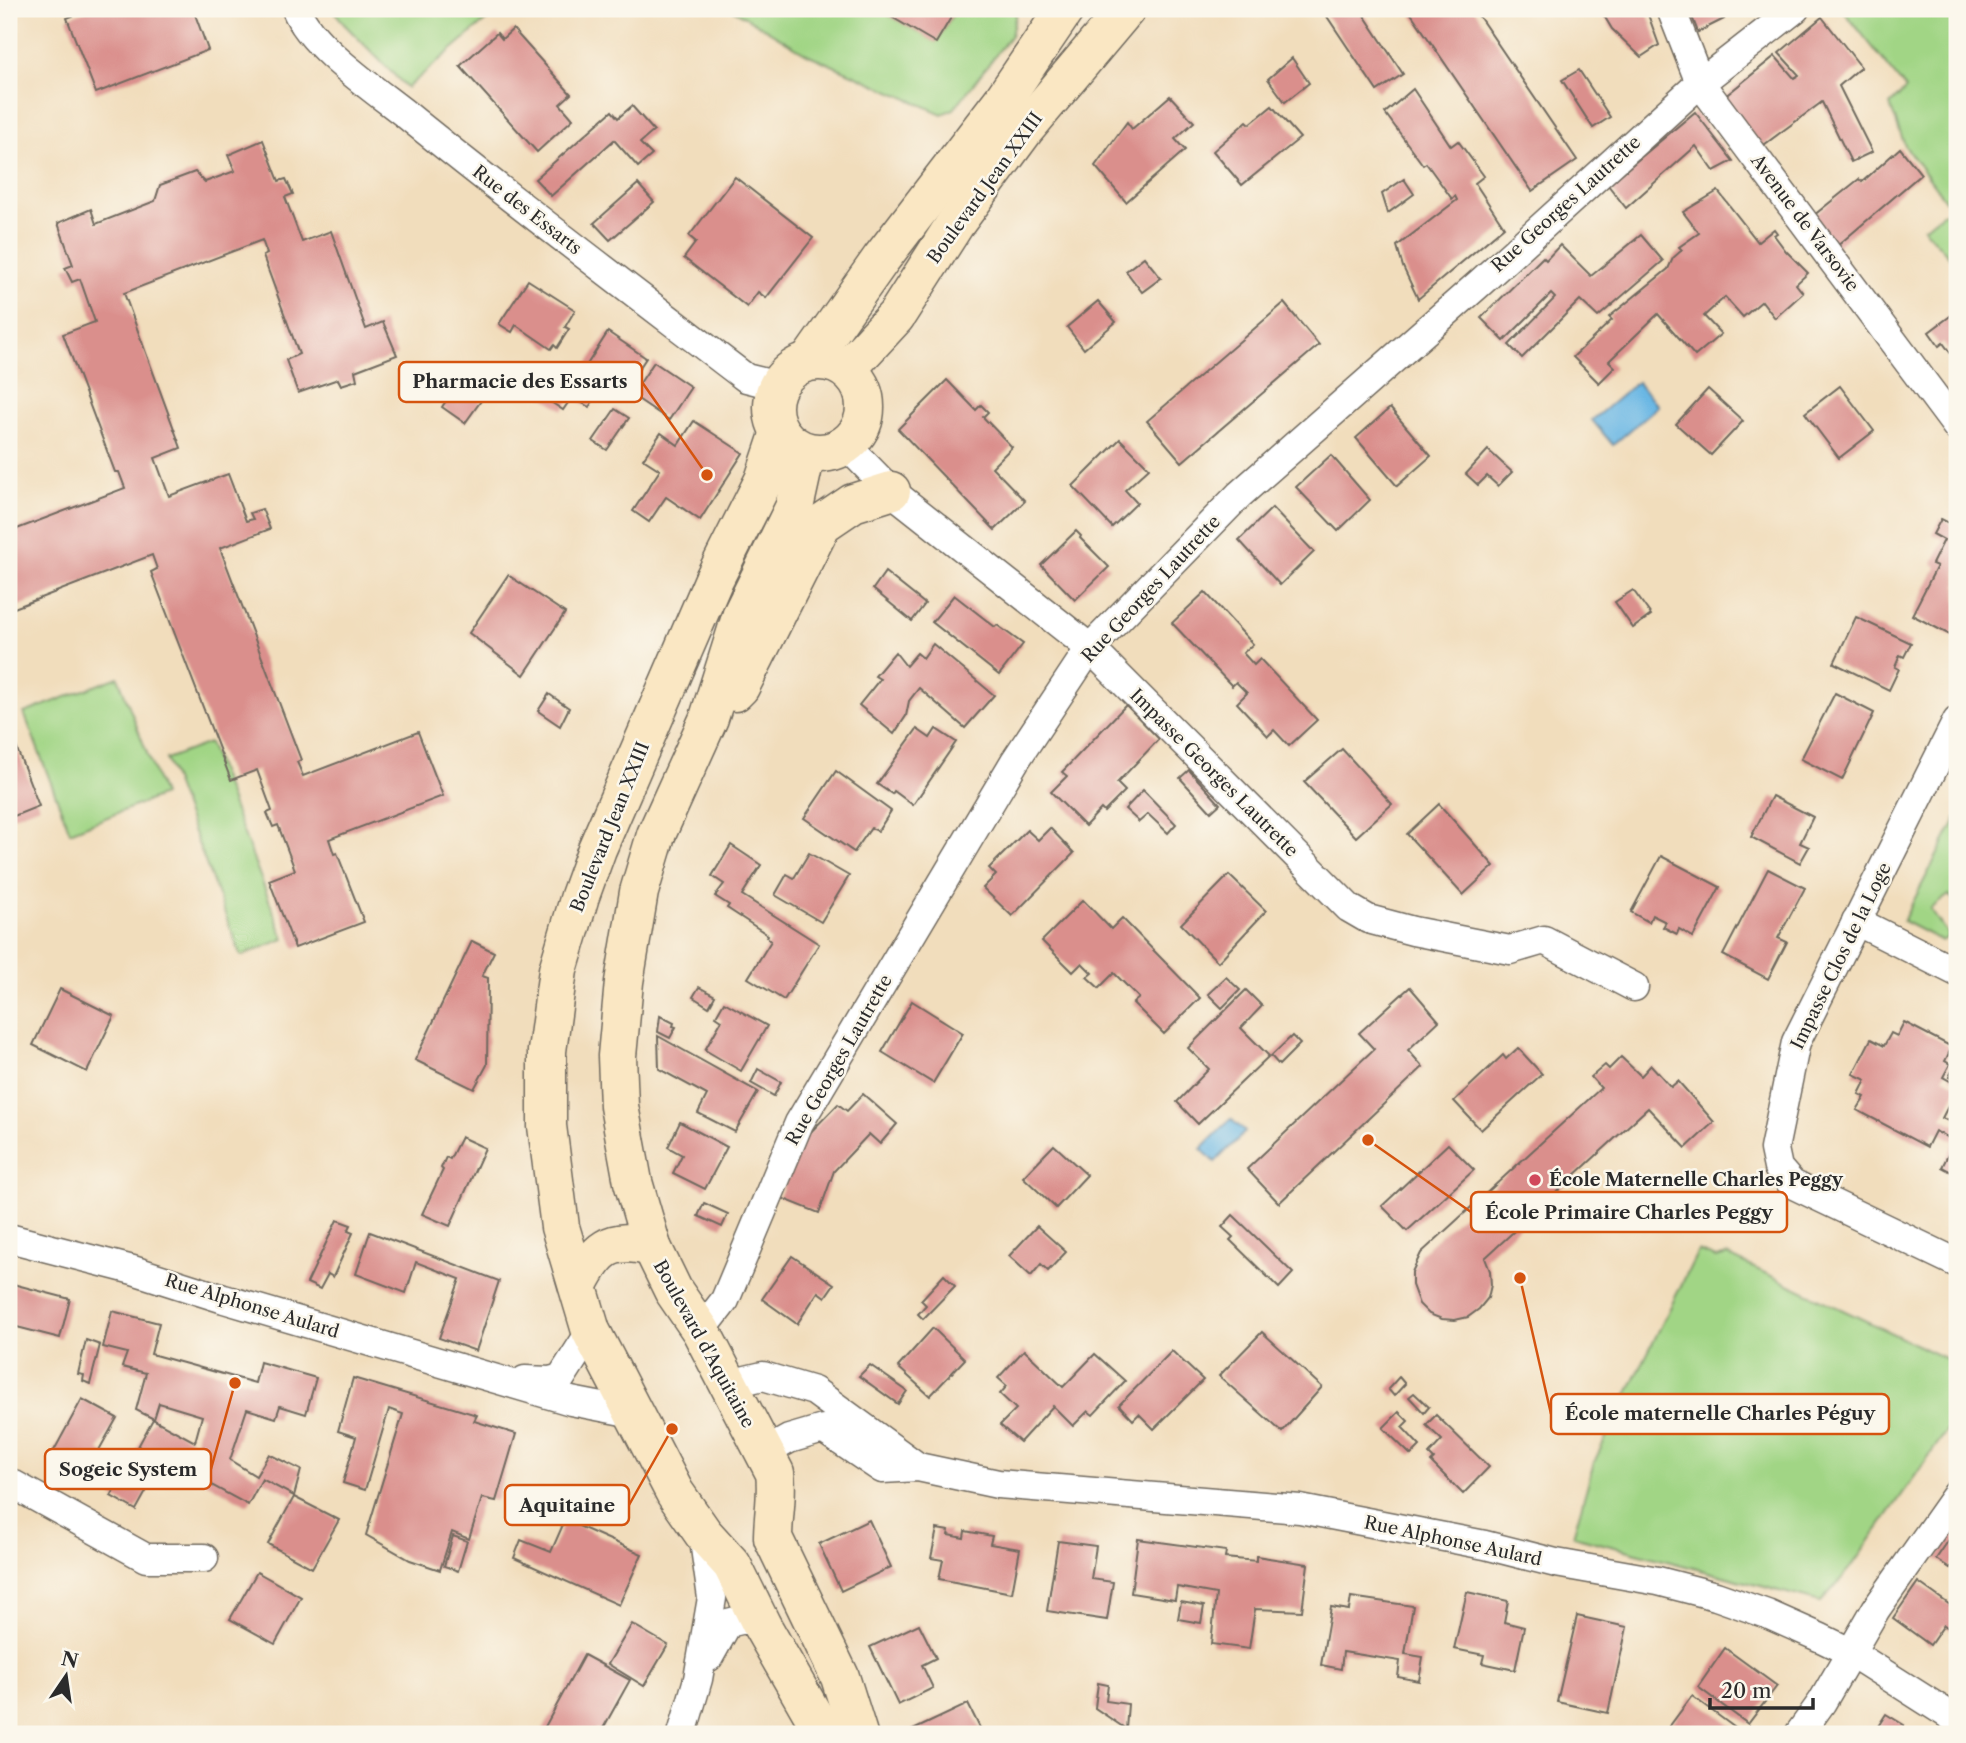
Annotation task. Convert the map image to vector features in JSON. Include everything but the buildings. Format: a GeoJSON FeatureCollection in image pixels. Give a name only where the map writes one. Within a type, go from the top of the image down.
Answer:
{"type":"FeatureCollection","features":[{"type":"Feature","properties":{"kind":"main road"},"geometry":{"type":"LineString","coordinates":[[809,361],[835,363],[846,369],[860,386],[866,407],[863,422],[856,435],[812,443],[772,410],[778,386],[785,374],[809,361],[881,259],[1003,100],[1064,9]]}},
{"type":"Feature","properties":{"kind":"main road","name":"Boulevard Jean XXIII"},"geometry":{"type":"LineString","coordinates":[[846,369],[896,316],[955,224],[1017,140],[1126,9]]}},
{"type":"Feature","properties":{"kind":"main road"},"geometry":{"type":"LineString","coordinates":[[652,1247],[633,1182],[619,1106],[617,1056],[623,994],[639,891],[653,845],[709,718],[742,614],[794,508],[803,467],[812,443]]}},
{"type":"Feature","properties":{"kind":"main road","name":"Boulevard Jean XXIII"},"geometry":{"type":"LineString","coordinates":[[578,1286],[561,1227],[547,1126],[547,1051],[558,971],[597,849],[714,579],[764,480],[812,443]]}},
{"type":"Feature","properties":{"kind":"main road"},"geometry":{"type":"LineString","coordinates":[[709,718],[740,687],[822,524],[853,503],[891,491]]}},
{"type":"Feature","properties":{"kind":"main road","name":"Boulevard d'Aquitaine"},"geometry":{"type":"LineString","coordinates":[[578,1286],[591,1261],[611,1245],[630,1241],[652,1247],[673,1290],[701,1331],[775,1473],[778,1494],[773,1515],[773,1538],[839,1677],[859,1734]]}},
{"type":"Feature","properties":{"kind":"main road"},"geometry":{"type":"LineString","coordinates":[[578,1286],[591,1331],[675,1493],[703,1533],[732,1566],[762,1626],[824,1734]]}},
{"type":"Feature","properties":{"kind":"main road"},"geometry":{"type":"LineString","coordinates":[[703,1533],[730,1534],[773,1515]]}},
{"type":"Feature","properties":{"kind":"street","name":"Rue des Essarts"},"geometry":{"type":"LineString","coordinates":[[296,9],[302,23],[336,58],[528,213],[746,378],[778,386]]}},
{"type":"Feature","properties":{"kind":"street","name":"Avenue de Varsovie"},"geometry":{"type":"LineString","coordinates":[[1671,9],[1700,83],[1957,427]]}},
{"type":"Feature","properties":{"kind":"street","name":"Rue Georges Lautrette"},"geometry":{"type":"LineString","coordinates":[[701,1331],[725,1300],[799,1123],[1015,761],[1090,648],[1240,495],[1700,83],[1795,9]]}},
{"type":"Feature","properties":{"kind":"street","name":"Impasse Georges Lautrette"},"geometry":{"type":"LineString","coordinates":[[812,443],[891,491],[1090,648],[1349,908],[1368,919],[1413,931],[1510,950],[1544,940],[1634,987]]}},
{"type":"Feature","properties":{"kind":"street","name":"Impasse Clos de la Loge"},"geometry":{"type":"LineString","coordinates":[[1957,721],[1796,1042],[1774,1149],[1778,1168],[1793,1184],[1957,1263]]}},
{"type":"Feature","properties":{"kind":"street"},"geometry":{"type":"LineString","coordinates":[[1856,921],[1957,972]]}},
{"type":"Feature","properties":{"kind":"street","name":"Rue Alphonse Aulard"},"geometry":{"type":"LineString","coordinates":[[9,1238],[133,1270],[570,1401],[634,1413]]}},
{"type":"Feature","properties":{"kind":"street","name":"Rue Alphonse Aulard"},"geometry":{"type":"LineString","coordinates":[[495,1378],[550,1381],[561,1378],[591,1331]]}},
{"type":"Feature","properties":{"kind":"street","name":"Rue Alphonse Aulard"},"geometry":{"type":"LineString","coordinates":[[729,1384],[763,1376],[814,1391],[918,1467]]}},
{"type":"Feature","properties":{"kind":"street","name":"Rue Alphonse Aulard"},"geometry":{"type":"LineString","coordinates":[[764,1453],[789,1439],[823,1429],[882,1469],[918,1467],[998,1484],[1300,1509],[1485,1545],[1556,1563],[1658,1581],[1716,1596],[1766,1614],[1850,1652],[1957,1720]]}},
{"type":"Feature","properties":{"kind":"street"},"geometry":{"type":"LineString","coordinates":[[9,1482],[146,1558],[204,1558]]}},
{"type":"Feature","properties":{"kind":"street"},"geometry":{"type":"LineString","coordinates":[[1799,1734],[1822,1702],[1876,1609],[1957,1494]]}},
{"type":"Feature","properties":{"kind":"street"},"geometry":{"type":"LineString","coordinates":[[682,1734],[698,1679],[712,1598],[703,1533]]}},
{"type":"Feature","properties":{"kind":"street"},"geometry":{"type":"LineString","coordinates":[[698,1679],[728,1623],[745,1619],[762,1626]]}},
{"type":"Feature","properties":{"kind":"green space"},"geometry":{"type":"Polygon","coordinates":[[[333,9],[499,9],[407,88],[344,24],[333,9]]]}},
{"type":"Feature","properties":{"kind":"green space"},"geometry":{"type":"Polygon","coordinates":[[[732,9],[878,9],[936,42],[956,9],[1017,10],[1011,35],[954,109],[942,114],[807,54],[732,9]]]}},
{"type":"Feature","properties":{"kind":"green space"},"geometry":{"type":"Polygon","coordinates":[[[1842,9],[1957,9],[1957,265],[1923,228],[1951,208],[1905,146],[1890,105],[1906,89],[1842,9]]]}},
{"type":"Feature","properties":{"kind":"green space"},"geometry":{"type":"Polygon","coordinates":[[[118,677],[163,795],[70,832],[24,713],[118,677]]]}},
{"type":"Feature","properties":{"kind":"green space"},"geometry":{"type":"Polygon","coordinates":[[[209,743],[284,939],[241,956],[166,759],[209,743]]]}},
{"type":"Feature","properties":{"kind":"green space"},"geometry":{"type":"Polygon","coordinates":[[[1957,817],[1957,898],[1954,900],[1949,895],[1930,909],[1949,936],[1942,941],[1903,921],[1957,817]]]}},
{"type":"Feature","properties":{"kind":"green space"},"geometry":{"type":"Polygon","coordinates":[[[1698,1251],[1716,1258],[1727,1255],[1944,1358],[1957,1359],[1957,1416],[1850,1569],[1821,1602],[1573,1536],[1594,1462],[1698,1251]]]}},
{"type":"Feature","properties":{"kind":"water"},"geometry":{"type":"Polygon","coordinates":[[[1637,382],[1658,406],[1613,445],[1592,420],[1637,382]]]}},
{"type":"Feature","properties":{"kind":"water"},"geometry":{"type":"Polygon","coordinates":[[[1231,1119],[1245,1132],[1215,1162],[1201,1149],[1231,1119]]]}},
{"type":"Feature","properties":{"kind":"place","name":"Pharmacie des Essarts"},"geometry":{"type":"Point","coordinates":[707,475]}},
{"type":"Feature","properties":{"kind":"place","name":"École Primaire Charles Peggy"},"geometry":{"type":"Point","coordinates":[1368,1140]}},
{"type":"Feature","properties":{"kind":"place","name":"École Maternelle Charles Peggy"},"geometry":{"type":"Point","coordinates":[1535,1180]}},
{"type":"Feature","properties":{"kind":"place","name":"École maternelle Charles Péguy"},"geometry":{"type":"Point","coordinates":[1520,1278]}},
{"type":"Feature","properties":{"kind":"place","name":"Sogeic System"},"geometry":{"type":"Point","coordinates":[235,1383]}},
{"type":"Feature","properties":{"kind":"place","name":"Aquitaine"},"geometry":{"type":"Point","coordinates":[672,1429]}}]}
